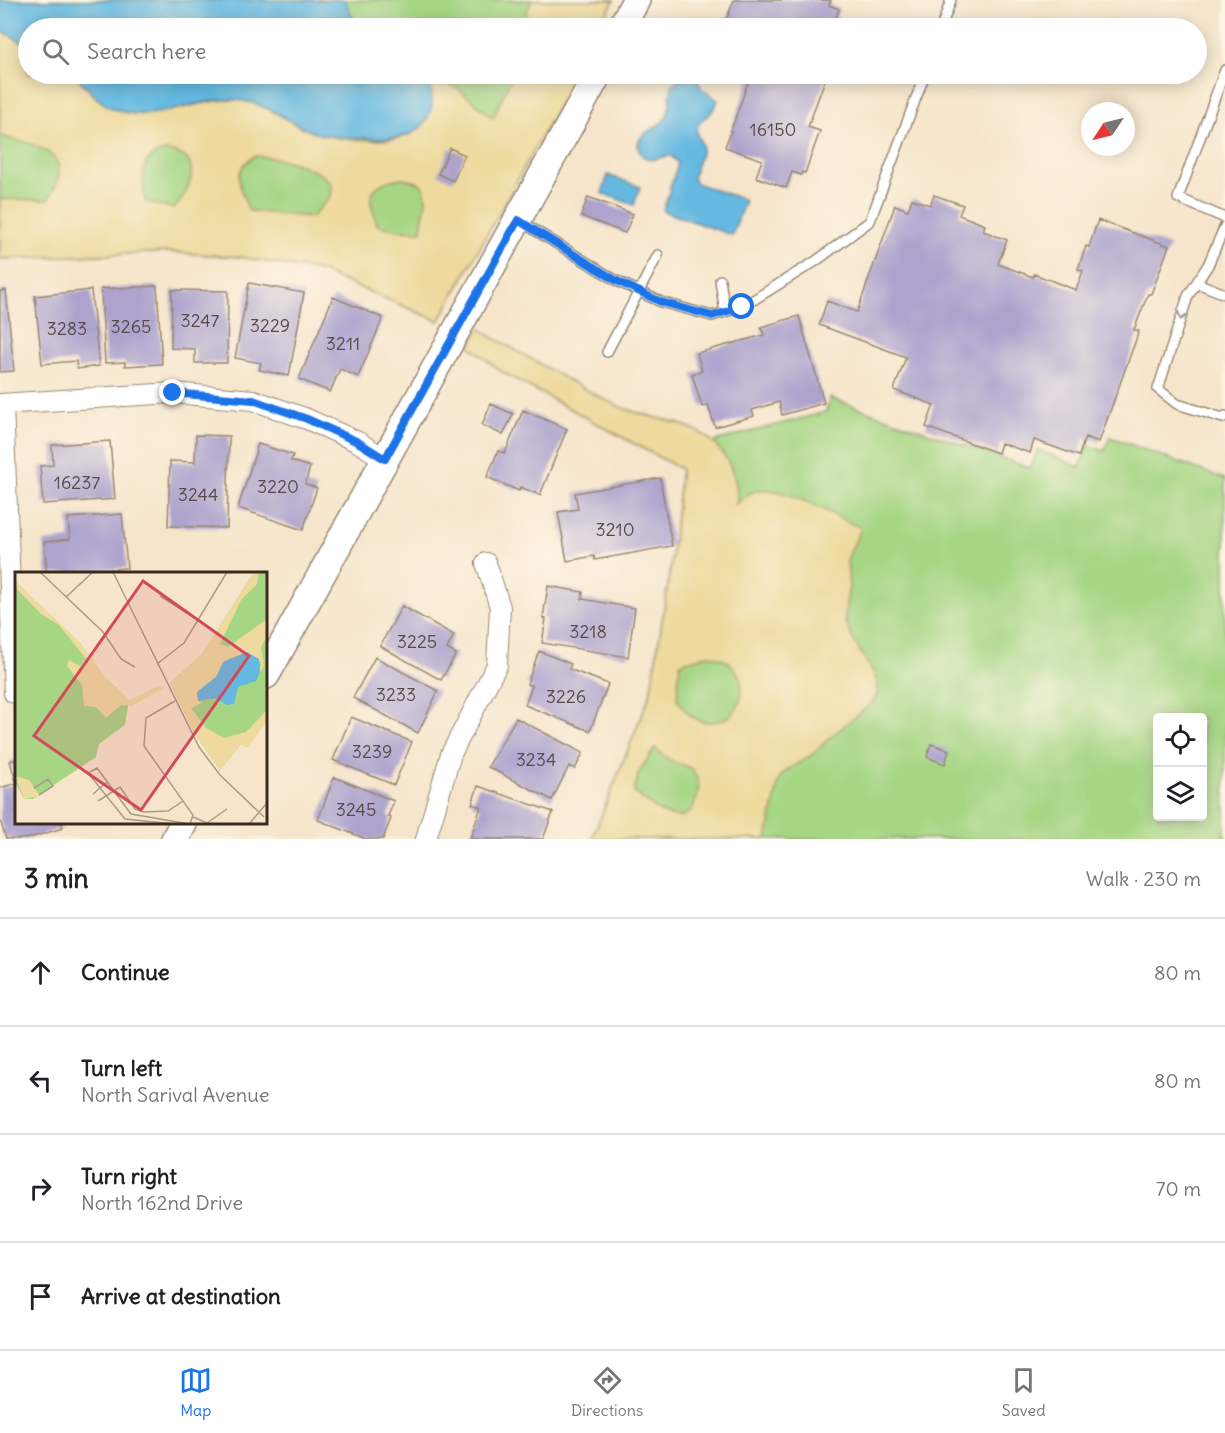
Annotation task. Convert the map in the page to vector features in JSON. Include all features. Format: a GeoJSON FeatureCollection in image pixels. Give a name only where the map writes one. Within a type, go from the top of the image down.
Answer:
{"type":"FeatureCollection","features":[{"type":"Feature","properties":{"kind":"street"},"geometry":{"type":"LineString","coordinates":[[626,18],[636,0]]}},
{"type":"Feature","properties":{"kind":"street"},"geometry":{"type":"LineString","coordinates":[[267,673],[593,84]]}},
{"type":"Feature","properties":{"kind":"street"},"geometry":{"type":"LineString","coordinates":[[14,693],[2,404],[173,393],[253,400],[307,419],[358,442],[385,459]]}},
{"type":"Feature","properties":{"kind":"street"},"geometry":{"type":"LineString","coordinates":[[426,839],[451,754],[497,665],[500,606],[486,563]]}},
{"type":"Feature","properties":{"kind":"street"},"geometry":{"type":"LineString","coordinates":[[175,839],[183,824]]}},
{"type":"Feature","properties":{"kind":"lane"},"geometry":{"type":"LineString","coordinates":[[945,18],[951,0]]}},
{"type":"Feature","properties":{"kind":"lane"},"geometry":{"type":"LineString","coordinates":[[1225,70],[1178,198],[1225,218]]}},
{"type":"Feature","properties":{"kind":"lane"},"geometry":{"type":"LineString","coordinates":[[518,220],[617,281],[661,302],[712,316],[742,307],[771,290],[870,221],[921,84]]}},
{"type":"Feature","properties":{"kind":"lane"},"geometry":{"type":"LineString","coordinates":[[1225,226],[1208,265],[1188,296],[1158,389],[1177,404],[1223,418],[1225,416]]}},
{"type":"Feature","properties":{"kind":"lane"},"geometry":{"type":"LineString","coordinates":[[607,352],[658,255]]}},
{"type":"Feature","properties":{"kind":"lane"},"geometry":{"type":"LineString","coordinates":[[720,280],[725,312]]}},
{"type":"Feature","properties":{"kind":"lane"},"geometry":{"type":"LineString","coordinates":[[1197,283],[1225,294]]}},
{"type":"Feature","properties":{"kind":"green space"},"geometry":{"type":"Polygon","coordinates":[[[0,0],[614,0],[604,18],[18,18],[18,84],[570,84],[439,321],[320,271],[240,257],[168,252],[0,259],[0,0]]]}},
{"type":"Feature","properties":{"kind":"green space"},"geometry":{"type":"Polygon","coordinates":[[[830,398],[1030,468],[1038,450],[1080,467],[1088,445],[1104,451],[1110,437],[1225,479],[1225,839],[592,839],[650,695],[670,573],[681,468],[719,440],[826,412],[830,398]]]}},
{"type":"Feature","properties":{"kind":"sand"},"geometry":{"type":"Polygon","coordinates":[[[532,0],[614,0],[604,18],[526,18],[532,0]]]}},
{"type":"Feature","properties":{"kind":"sand"},"geometry":{"type":"Polygon","coordinates":[[[0,30],[18,40],[18,84],[83,84],[112,108],[135,114],[152,114],[216,101],[249,102],[311,131],[332,137],[358,140],[384,140],[406,136],[413,132],[424,123],[428,84],[447,84],[459,89],[493,118],[508,84],[570,84],[439,321],[320,271],[240,257],[168,252],[0,259],[0,199],[48,200],[59,174],[54,158],[28,143],[0,136],[0,30]],[[166,151],[150,158],[143,178],[145,202],[174,209],[180,201],[189,183],[191,166],[187,159],[179,154],[166,151]],[[255,156],[242,168],[239,181],[249,211],[312,217],[331,196],[332,185],[318,173],[297,164],[255,156]],[[403,178],[387,181],[374,191],[371,204],[377,225],[398,230],[422,231],[426,194],[420,183],[403,178]]]}},
{"type":"Feature","properties":{"kind":"sand"},"geometry":{"type":"Polygon","coordinates":[[[480,328],[555,373],[618,406],[678,423],[700,433],[716,445],[727,460],[736,486],[736,504],[753,492],[771,490],[797,498],[861,528],[847,560],[849,588],[845,621],[853,640],[877,681],[877,695],[871,704],[812,755],[787,770],[779,778],[767,839],[592,839],[650,695],[670,573],[681,469],[502,372],[470,346],[480,328]],[[707,655],[680,663],[677,699],[693,717],[709,722],[723,720],[733,713],[742,690],[740,678],[733,667],[723,659],[707,655]],[[655,748],[639,772],[634,792],[665,814],[674,817],[682,816],[689,812],[695,803],[698,790],[696,776],[689,768],[674,762],[655,748]]]}},
{"type":"Feature","properties":{"kind":"water"},"geometry":{"type":"Polygon","coordinates":[[[0,0],[345,0],[353,18],[18,18],[18,40],[0,30],[0,0]]]}},
{"type":"Feature","properties":{"kind":"water"},"geometry":{"type":"Polygon","coordinates":[[[83,84],[428,84],[432,102],[425,122],[418,130],[409,135],[388,139],[321,134],[310,131],[270,110],[244,101],[209,101],[157,113],[140,114],[123,112],[106,105],[83,84]]]}},
{"type":"Feature","properties":{"kind":"water"},"geometry":{"type":"Polygon","coordinates":[[[700,84],[702,89],[718,100],[713,111],[697,129],[702,149],[693,178],[696,183],[745,200],[732,235],[663,211],[678,163],[671,156],[647,159],[639,150],[638,144],[643,135],[666,117],[672,85],[700,84]]]}},
{"type":"Feature","properties":{"kind":"water"},"geometry":{"type":"Polygon","coordinates":[[[608,175],[640,187],[634,205],[602,193],[608,175]]]}},
{"type":"Feature","properties":{"kind":"building"},"geometry":{"type":"Polygon","coordinates":[[[734,0],[831,0],[829,5],[839,9],[836,18],[727,18],[734,0]]]}},
{"type":"Feature","properties":{"kind":"building"},"geometry":{"type":"Polygon","coordinates":[[[747,84],[823,84],[808,127],[820,131],[805,173],[802,172],[801,175],[792,172],[786,188],[756,177],[762,160],[725,147],[747,84]]]}},
{"type":"Feature","properties":{"kind":"building"},"geometry":{"type":"Polygon","coordinates":[[[450,148],[465,155],[453,181],[438,174],[450,148]]]}},
{"type":"Feature","properties":{"kind":"building"},"geometry":{"type":"Polygon","coordinates":[[[934,195],[963,205],[959,215],[985,225],[983,231],[1007,240],[998,264],[1033,277],[1034,274],[1076,290],[1083,271],[1078,269],[1086,246],[1089,247],[1098,220],[1169,246],[1151,294],[1148,294],[1134,330],[1139,331],[1099,442],[1085,437],[1079,456],[1034,440],[1030,453],[1001,443],[998,453],[926,427],[934,405],[894,390],[906,357],[819,325],[827,301],[857,312],[895,205],[908,210],[912,199],[930,205],[934,195]]]}},
{"type":"Feature","properties":{"kind":"building"},"geometry":{"type":"Polygon","coordinates":[[[588,197],[633,214],[625,233],[581,216],[588,197]]]}},
{"type":"Feature","properties":{"kind":"building"},"geometry":{"type":"Polygon","coordinates":[[[249,283],[304,293],[289,376],[259,370],[261,363],[235,358],[249,283]]]}},
{"type":"Feature","properties":{"kind":"building"},"geometry":{"type":"Polygon","coordinates":[[[157,286],[162,364],[125,366],[125,362],[105,363],[101,289],[157,286]]]}},
{"type":"Feature","properties":{"kind":"building"},"geometry":{"type":"Polygon","coordinates":[[[6,290],[14,371],[0,372],[0,291],[6,290]]]}},
{"type":"Feature","properties":{"kind":"building"},"geometry":{"type":"Polygon","coordinates":[[[91,290],[99,366],[77,369],[76,361],[42,364],[35,296],[91,290]]]}},
{"type":"Feature","properties":{"kind":"building"},"geometry":{"type":"Polygon","coordinates":[[[172,290],[228,291],[227,363],[195,363],[195,349],[171,348],[172,290]]]}},
{"type":"Feature","properties":{"kind":"building"},"geometry":{"type":"Polygon","coordinates":[[[333,297],[383,318],[358,377],[340,369],[330,392],[299,379],[333,297]]]}},
{"type":"Feature","properties":{"kind":"building"},"geometry":{"type":"Polygon","coordinates":[[[799,316],[824,403],[782,415],[779,402],[752,410],[754,416],[715,427],[708,405],[702,407],[692,374],[702,371],[697,353],[764,335],[761,327],[799,316]]]}},
{"type":"Feature","properties":{"kind":"building"},"geometry":{"type":"Polygon","coordinates":[[[491,404],[513,414],[503,435],[482,425],[491,404]]]}},
{"type":"Feature","properties":{"kind":"building"},"geometry":{"type":"Polygon","coordinates":[[[523,410],[567,429],[540,495],[520,487],[519,491],[487,477],[498,451],[505,453],[523,410]]]}},
{"type":"Feature","properties":{"kind":"building"},"geometry":{"type":"Polygon","coordinates":[[[196,435],[229,436],[227,528],[168,526],[170,461],[195,462],[196,435]]]}},
{"type":"Feature","properties":{"kind":"building"},"geometry":{"type":"Polygon","coordinates":[[[110,441],[115,499],[43,504],[40,466],[53,465],[52,445],[110,441]]]}},
{"type":"Feature","properties":{"kind":"building"},"geometry":{"type":"Polygon","coordinates":[[[258,444],[293,455],[291,461],[310,467],[305,484],[317,488],[303,530],[238,508],[258,444]]]}},
{"type":"Feature","properties":{"kind":"building"},"geometry":{"type":"Polygon","coordinates":[[[660,478],[672,546],[595,560],[594,556],[567,561],[558,512],[578,509],[575,493],[660,478]]]}},
{"type":"Feature","properties":{"kind":"building"},"geometry":{"type":"Polygon","coordinates":[[[122,514],[127,568],[47,572],[44,542],[70,539],[68,518],[122,514]]]}},
{"type":"Feature","properties":{"kind":"building"},"geometry":{"type":"Polygon","coordinates":[[[548,586],[583,592],[582,599],[635,608],[628,657],[542,643],[548,586]]]}},
{"type":"Feature","properties":{"kind":"building"},"geometry":{"type":"Polygon","coordinates":[[[402,606],[454,635],[447,649],[456,654],[441,680],[380,646],[402,606]]]}},
{"type":"Feature","properties":{"kind":"building"},"geometry":{"type":"Polygon","coordinates":[[[539,651],[571,664],[569,669],[608,684],[590,731],[525,705],[532,686],[527,684],[539,651]]]}},
{"type":"Feature","properties":{"kind":"building"},"geometry":{"type":"Polygon","coordinates":[[[375,657],[438,691],[418,733],[353,698],[375,657]]]}},
{"type":"Feature","properties":{"kind":"building"},"geometry":{"type":"Polygon","coordinates":[[[351,717],[412,742],[394,785],[333,760],[351,717]]]}},
{"type":"Feature","properties":{"kind":"building"},"geometry":{"type":"Polygon","coordinates":[[[516,718],[583,753],[575,769],[569,766],[552,800],[488,767],[516,718]]]}},
{"type":"Feature","properties":{"kind":"building"},"geometry":{"type":"Polygon","coordinates":[[[931,744],[949,750],[945,764],[927,757],[931,744]]]}},
{"type":"Feature","properties":{"kind":"building"},"geometry":{"type":"Polygon","coordinates":[[[15,759],[15,778],[10,761],[15,759]]]}},
{"type":"Feature","properties":{"kind":"building"},"geometry":{"type":"Polygon","coordinates":[[[334,777],[394,801],[388,816],[391,818],[383,839],[366,839],[318,820],[334,777]]]}},
{"type":"Feature","properties":{"kind":"building"},"geometry":{"type":"Polygon","coordinates":[[[15,783],[15,824],[62,824],[63,828],[26,839],[6,839],[0,820],[0,788],[15,783]]]}},
{"type":"Feature","properties":{"kind":"building"},"geometry":{"type":"Polygon","coordinates":[[[478,786],[553,812],[543,839],[470,839],[481,807],[472,804],[478,786]]]}},
{"type":"Feature","properties":{"kind":"route"},"geometry":{"type":"LineString","coordinates":[[173,393],[253,400],[307,419],[358,442],[385,459],[518,220],[617,281],[661,302],[712,316],[742,307]]}}]}
